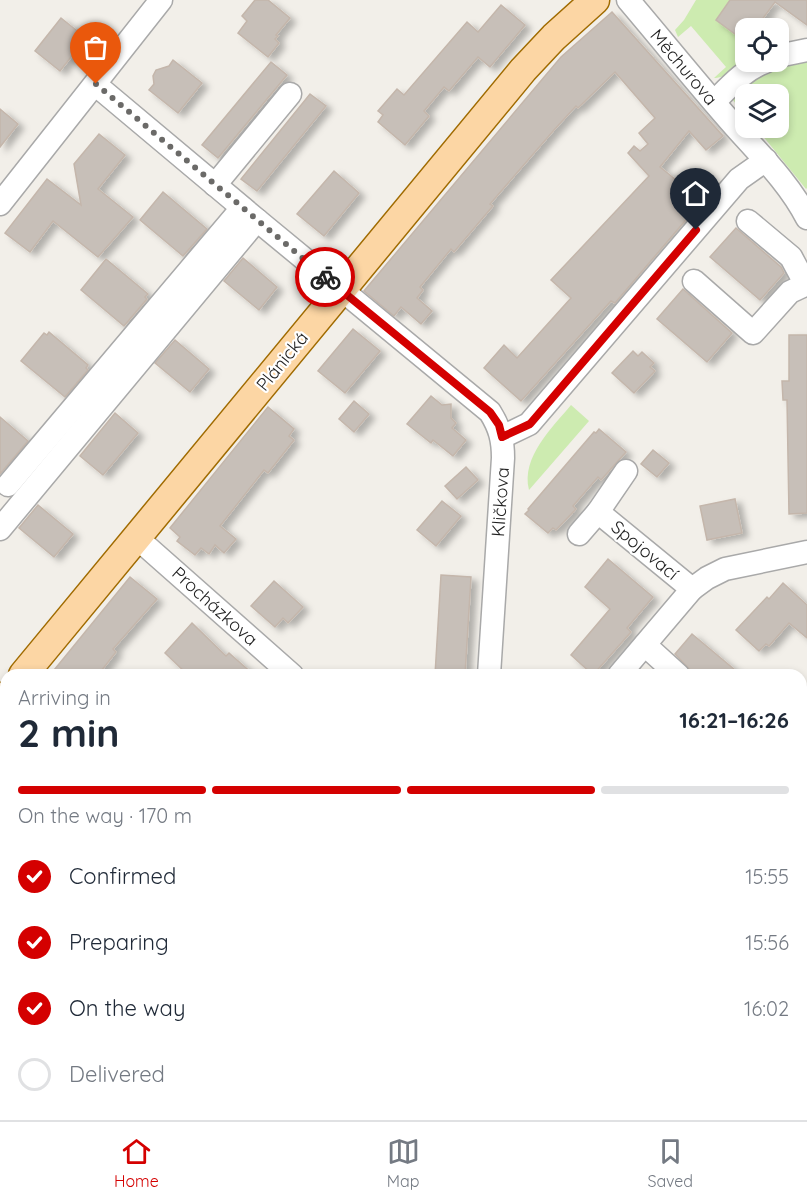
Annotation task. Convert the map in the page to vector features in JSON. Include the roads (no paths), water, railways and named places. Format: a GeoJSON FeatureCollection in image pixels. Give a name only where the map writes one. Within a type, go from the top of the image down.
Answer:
{"type":"FeatureCollection","features":[{"type":"Feature","properties":{"kind":"main road","name":"Plánická"},"geometry":{"type":"LineString","coordinates":[[29,669],[523,70],[554,37],[595,0]]}},
{"type":"Feature","properties":{"kind":"street"},"geometry":{"type":"LineString","coordinates":[[2,198],[96,84],[161,0]]}},
{"type":"Feature","properties":{"kind":"street","name":"Měchurova"},"geometry":{"type":"LineString","coordinates":[[628,0],[766,160],[797,200],[807,218]]}},
{"type":"Feature","properties":{"kind":"street"},"geometry":{"type":"LineString","coordinates":[[789,54],[807,50]]}},
{"type":"Feature","properties":{"kind":"street"},"geometry":{"type":"LineString","coordinates":[[714,102],[747,72]]}},
{"type":"Feature","properties":{"kind":"street","name":"Kličkova"},"geometry":{"type":"LineString","coordinates":[[96,84],[249,214],[490,412],[499,425],[503,458],[489,669]]}},
{"type":"Feature","properties":{"kind":"street"},"geometry":{"type":"LineString","coordinates":[[215,185],[290,94]]}},
{"type":"Feature","properties":{"kind":"street"},"geometry":{"type":"LineString","coordinates":[[502,437],[530,424],[740,179],[766,160]]}},
{"type":"Feature","properties":{"kind":"street"},"geometry":{"type":"LineString","coordinates":[[8,485],[249,214]]}},
{"type":"Feature","properties":{"kind":"street"},"geometry":{"type":"LineString","coordinates":[[0,529],[249,214]]}},
{"type":"Feature","properties":{"kind":"street"},"geometry":{"type":"LineString","coordinates":[[694,282],[753,333],[790,292],[807,285],[791,257],[748,221]]}},
{"type":"Feature","properties":{"kind":"street","name":"Spojovací"},"geometry":{"type":"LineString","coordinates":[[579,534],[598,512],[626,471]]}},
{"type":"Feature","properties":{"kind":"street","name":"Spojovací"},"geometry":{"type":"LineString","coordinates":[[598,512],[692,589]]}},
{"type":"Feature","properties":{"kind":"street","name":"Procházkova"},"geometry":{"type":"LineString","coordinates":[[137,538],[285,669]]}},
{"type":"Feature","properties":{"kind":"street","name":"Spojovací"},"geometry":{"type":"LineString","coordinates":[[624,669],[692,589],[707,578],[725,569],[807,552]]}},
{"type":"Feature","properties":{"kind":"street"},"geometry":{"type":"LineString","coordinates":[[645,645],[671,669]]}}]}
